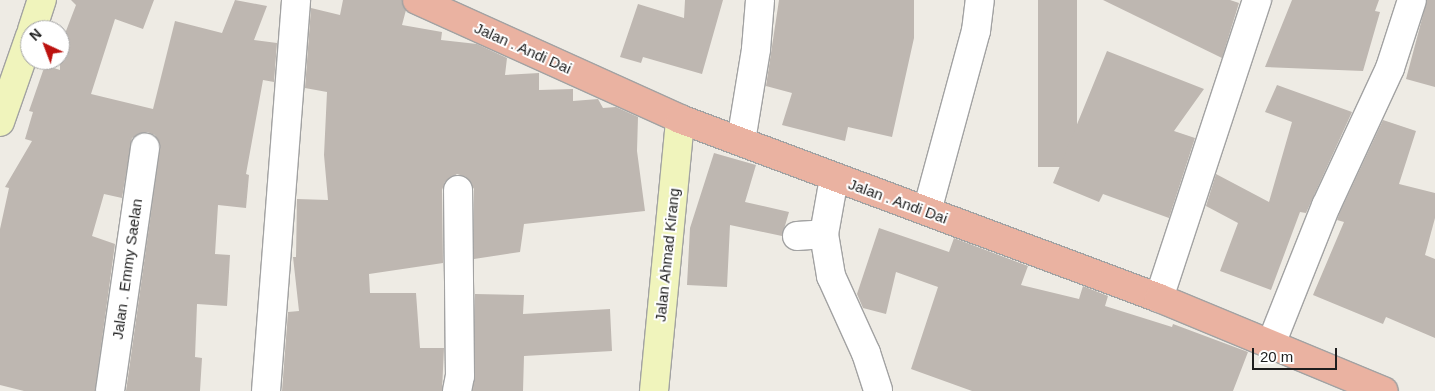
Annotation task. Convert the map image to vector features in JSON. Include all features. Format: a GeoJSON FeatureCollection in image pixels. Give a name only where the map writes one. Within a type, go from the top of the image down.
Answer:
{"type":"FeatureCollection","features":[{"type":"Feature","properties":{"kind":"highway","name":"Jalan . Andi Dai"},"geometry":{"type":"LineString","coordinates":[[417,0],[680,119],[1159,298],[1384,391]]}},
{"type":"Feature","properties":{"kind":"main road"},"geometry":{"type":"LineString","coordinates":[[35,20],[42,0]]}},
{"type":"Feature","properties":{"kind":"main road"},"geometry":{"type":"LineString","coordinates":[[0,122],[20,65]]}},
{"type":"Feature","properties":{"kind":"main road","name":"Jalan Ahmad Kirang"},"geometry":{"type":"LineString","coordinates":[[654,391],[680,119]]}},
{"type":"Feature","properties":{"kind":"street"},"geometry":{"type":"LineString","coordinates":[[266,391],[296,0]]}},
{"type":"Feature","properties":{"kind":"street"},"geometry":{"type":"LineString","coordinates":[[741,141],[756,49],[760,0]]}},
{"type":"Feature","properties":{"kind":"street"},"geometry":{"type":"LineString","coordinates":[[928,211],[976,31],[980,0]]}},
{"type":"Feature","properties":{"kind":"street"},"geometry":{"type":"LineString","coordinates":[[1159,298],[1257,0]]}},
{"type":"Feature","properties":{"kind":"street"},"geometry":{"type":"LineString","coordinates":[[1271,344],[1326,206],[1390,68],[1412,0]]}},
{"type":"Feature","properties":{"kind":"street","name":"Jalan . Emmy Saelan"},"geometry":{"type":"LineString","coordinates":[[110,391],[145,147]]}},
{"type":"Feature","properties":{"kind":"street"},"geometry":{"type":"LineString","coordinates":[[834,178],[824,234],[831,276],[866,353],[878,390]]}},
{"type":"Feature","properties":{"kind":"street"},"geometry":{"type":"LineString","coordinates":[[457,391],[460,376],[458,190]]}},
{"type":"Feature","properties":{"kind":"street"},"geometry":{"type":"LineString","coordinates":[[797,236],[824,234]]}},
{"type":"Feature","properties":{"kind":"building"},"geometry":{"type":"Polygon","coordinates":[[[71,0],[154,0],[143,29],[115,19],[91,94],[153,109],[175,21],[222,33],[235,0],[267,6],[254,40],[277,43],[274,82],[263,80],[246,174],[249,175],[246,208],[218,205],[215,254],[230,255],[227,306],[197,304],[195,357],[202,358],[200,391],[126,391],[160,149],[155,135],[147,132],[132,138],[122,198],[104,194],[92,236],[115,244],[95,391],[24,391],[0,385],[0,229],[9,188],[5,187],[32,141],[25,139],[33,112],[29,111],[43,70],[70,70],[70,21],[76,5],[71,0]]]}},
{"type":"Feature","properties":{"kind":"building"},"geometry":{"type":"Polygon","coordinates":[[[343,0],[402,0],[406,10],[402,25],[442,32],[441,40],[477,44],[507,58],[505,75],[539,73],[539,90],[573,89],[573,101],[598,99],[603,108],[616,107],[638,117],[637,151],[645,211],[524,224],[520,252],[474,259],[474,189],[466,177],[457,174],[445,182],[442,190],[443,263],[369,274],[370,293],[416,293],[420,348],[444,348],[442,391],[282,391],[288,312],[299,311],[293,257],[296,257],[297,199],[328,200],[324,155],[327,92],[305,88],[311,8],[340,15],[343,0]]]}},
{"type":"Feature","properties":{"kind":"building"},"geometry":{"type":"Polygon","coordinates":[[[685,0],[723,0],[702,74],[643,57],[641,63],[620,57],[638,4],[684,18],[685,0]]]}},
{"type":"Feature","properties":{"kind":"building"},"geometry":{"type":"Polygon","coordinates":[[[779,0],[914,0],[914,38],[892,137],[848,127],[845,141],[782,125],[792,93],[766,86],[779,0]]]}},
{"type":"Feature","properties":{"kind":"building"},"geometry":{"type":"Polygon","coordinates":[[[1038,0],[1077,0],[1077,167],[1038,167],[1038,0]]]}},
{"type":"Feature","properties":{"kind":"building"},"geometry":{"type":"Polygon","coordinates":[[[1103,0],[1230,0],[1239,3],[1222,58],[1103,0]]]}},
{"type":"Feature","properties":{"kind":"building"},"geometry":{"type":"Polygon","coordinates":[[[1292,0],[1379,0],[1375,11],[1380,12],[1363,71],[1265,67],[1292,0]]]}},
{"type":"Feature","properties":{"kind":"building"},"geometry":{"type":"Polygon","coordinates":[[[1427,0],[1435,0],[1435,87],[1406,79],[1427,0]]]}},
{"type":"Feature","properties":{"kind":"building"},"geometry":{"type":"Polygon","coordinates":[[[1107,51],[1204,89],[1174,131],[1195,138],[1169,218],[1103,194],[1099,202],[1053,183],[1107,51]]]}},
{"type":"Feature","properties":{"kind":"building"},"geometry":{"type":"Polygon","coordinates":[[[1277,85],[1352,112],[1306,213],[1300,212],[1271,290],[1220,271],[1238,223],[1206,206],[1216,174],[1269,202],[1292,122],[1265,112],[1277,85]]]}},
{"type":"Feature","properties":{"kind":"building"},"geometry":{"type":"Polygon","coordinates":[[[1383,120],[1416,131],[1399,184],[1435,193],[1435,218],[1425,255],[1435,259],[1435,338],[1386,317],[1383,324],[1313,295],[1344,222],[1337,220],[1340,212],[1383,120]]]}},
{"type":"Feature","properties":{"kind":"building"},"geometry":{"type":"Polygon","coordinates":[[[714,153],[756,165],[745,202],[789,212],[782,236],[730,225],[727,287],[687,285],[690,228],[714,153]]]}},
{"type":"Feature","properties":{"kind":"building"},"geometry":{"type":"Polygon","coordinates":[[[879,228],[949,252],[954,238],[1028,266],[1021,285],[1079,299],[1083,286],[1108,296],[1105,306],[1172,327],[1173,324],[1248,352],[1233,391],[972,391],[911,369],[938,287],[896,272],[886,314],[863,308],[857,294],[879,228]]]}},
{"type":"Feature","properties":{"kind":"building"},"geometry":{"type":"Polygon","coordinates":[[[475,294],[524,295],[523,314],[610,309],[612,351],[524,356],[523,391],[473,391],[475,294]]]}}]}
